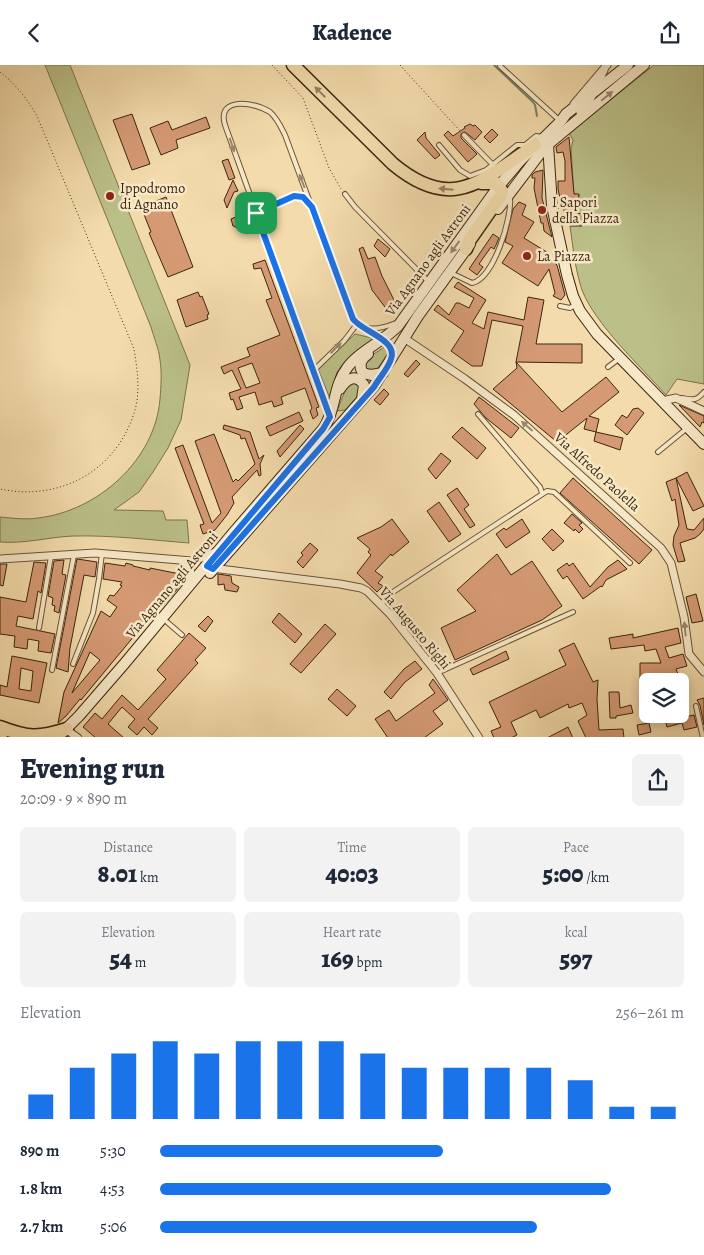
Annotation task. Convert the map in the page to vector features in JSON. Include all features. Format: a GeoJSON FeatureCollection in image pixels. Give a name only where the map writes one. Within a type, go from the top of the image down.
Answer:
{"type":"FeatureCollection","features":[{"type":"Feature","properties":{"kind":"highway"},"geometry":{"type":"LineString","coordinates":[[293,65],[404,173],[423,184],[443,189],[459,189],[492,182],[499,185],[502,195],[466,249]]}},
{"type":"Feature","properties":{"kind":"highway"},"geometry":{"type":"LineString","coordinates":[[475,185],[542,142]]}},
{"type":"Feature","properties":{"kind":"highway"},"geometry":{"type":"LineString","coordinates":[[0,727],[23,736],[36,737],[70,734]]}},
{"type":"Feature","properties":{"kind":"main road"},"geometry":{"type":"LineString","coordinates":[[628,65],[593,93],[542,142],[550,167],[552,206],[567,275],[577,304],[593,330],[704,444]]}},
{"type":"Feature","properties":{"kind":"main road"},"geometry":{"type":"LineString","coordinates":[[565,120],[644,65]]}},
{"type":"Feature","properties":{"kind":"main road","name":"Via Agnano agli Astroni"},"geometry":{"type":"LineString","coordinates":[[70,734],[191,585],[210,567],[374,387],[404,338],[449,273],[532,163],[542,142]]}},
{"type":"Feature","properties":{"kind":"main road","name":"Via Agnano agli Astroni"},"geometry":{"type":"LineString","coordinates":[[56,737],[70,734],[167,623],[210,567],[222,547],[323,429],[332,413],[336,394],[347,368],[391,333],[406,316],[499,185],[542,142]]}},
{"type":"Feature","properties":{"kind":"main road"},"geometry":{"type":"LineString","coordinates":[[532,163],[541,160],[545,161],[550,167]]}},
{"type":"Feature","properties":{"kind":"main road"},"geometry":{"type":"LineString","coordinates":[[383,373],[365,374],[361,370],[360,363],[383,340],[390,345],[392,358]]}},
{"type":"Feature","properties":{"kind":"main road"},"geometry":{"type":"LineString","coordinates":[[336,394],[347,380],[355,378],[364,385],[362,400]]}},
{"type":"Feature","properties":{"kind":"main road"},"geometry":{"type":"LineString","coordinates":[[332,413],[339,414],[354,410]]}},
{"type":"Feature","properties":{"kind":"street"},"geometry":{"type":"LineString","coordinates":[[593,93],[606,67]]}},
{"type":"Feature","properties":{"kind":"street"},"geometry":{"type":"LineString","coordinates":[[565,120],[606,67]]}},
{"type":"Feature","properties":{"kind":"street","name":"Via Alfredo Paolella"},"geometry":{"type":"LineString","coordinates":[[404,338],[514,415],[661,548],[671,563],[684,617],[689,654],[704,672]]}},
{"type":"Feature","properties":{"kind":"street"},"geometry":{"type":"LineString","coordinates":[[662,401],[676,398],[704,411]]}},
{"type":"Feature","properties":{"kind":"street"},"geometry":{"type":"LineString","coordinates":[[0,559],[102,553],[192,561],[205,557],[222,547]]}},
{"type":"Feature","properties":{"kind":"street"},"geometry":{"type":"LineString","coordinates":[[181,561],[186,563],[190,569],[191,585]]}},
{"type":"Feature","properties":{"kind":"street","name":"Via Augusto Righi"},"geometry":{"type":"LineString","coordinates":[[210,567],[352,586],[367,591],[381,604],[437,673],[479,737]]}},
{"type":"Feature","properties":{"kind":"lane"},"geometry":{"type":"LineString","coordinates":[[500,66],[565,120]]}},
{"type":"Feature","properties":{"kind":"lane"},"geometry":{"type":"LineString","coordinates":[[332,413],[313,371],[223,118],[224,112],[232,105],[240,103],[255,106],[264,109],[276,119],[285,135],[353,319],[383,340]]}},
{"type":"Feature","properties":{"kind":"lane"},"geometry":{"type":"LineString","coordinates":[[464,135],[493,165]]}},
{"type":"Feature","properties":{"kind":"lane"},"geometry":{"type":"LineString","coordinates":[[439,145],[460,170],[470,176],[480,174],[517,145],[525,145],[536,136],[542,142]]}},
{"type":"Feature","properties":{"kind":"lane"},"geometry":{"type":"LineString","coordinates":[[345,194],[355,207],[430,282]]}},
{"type":"Feature","properties":{"kind":"lane"},"geometry":{"type":"LineString","coordinates":[[449,273],[472,283],[480,280],[486,273],[504,235],[510,204],[509,194]]}},
{"type":"Feature","properties":{"kind":"lane"},"geometry":{"type":"LineString","coordinates":[[256,213],[294,196],[303,197],[312,207]]}},
{"type":"Feature","properties":{"kind":"lane"},"geometry":{"type":"LineString","coordinates":[[560,306],[570,308],[577,304]]}},
{"type":"Feature","properties":{"kind":"lane"},"geometry":{"type":"LineString","coordinates":[[359,325],[371,329],[381,328],[396,323],[406,316]]}},
{"type":"Feature","properties":{"kind":"lane"},"geometry":{"type":"LineString","coordinates":[[313,371],[359,325]]}},
{"type":"Feature","properties":{"kind":"lane"},"geometry":{"type":"LineString","coordinates":[[608,367],[620,358]]}},
{"type":"Feature","properties":{"kind":"lane"},"geometry":{"type":"LineString","coordinates":[[676,398],[693,400],[700,398],[704,392]]}},
{"type":"Feature","properties":{"kind":"lane"},"geometry":{"type":"LineString","coordinates":[[478,415],[540,487],[542,493]]}},
{"type":"Feature","properties":{"kind":"lane"},"geometry":{"type":"LineString","coordinates":[[658,452],[688,428]]}},
{"type":"Feature","properties":{"kind":"lane"},"geometry":{"type":"LineString","coordinates":[[381,604],[393,592],[547,491],[554,492],[630,563]]}},
{"type":"Feature","properties":{"kind":"lane"},"geometry":{"type":"LineString","coordinates":[[73,664],[93,613],[102,553]]}},
{"type":"Feature","properties":{"kind":"lane"},"geometry":{"type":"LineString","coordinates":[[52,670],[74,554]]}},
{"type":"Feature","properties":{"kind":"lane"},"geometry":{"type":"LineString","coordinates":[[39,628],[51,556]]}},
{"type":"Feature","properties":{"kind":"lane"},"geometry":{"type":"LineString","coordinates":[[437,673],[573,612]]}},
{"type":"Feature","properties":{"kind":"lane"},"geometry":{"type":"LineString","coordinates":[[167,623],[182,635]]}},
{"type":"Feature","properties":{"kind":"lane"},"geometry":{"type":"LineString","coordinates":[[696,706],[703,737]]}},
{"type":"Feature","properties":{"kind":"path"},"geometry":{"type":"LineString","coordinates":[[272,65],[303,98],[330,169],[345,194]]}},
{"type":"Feature","properties":{"kind":"path"},"geometry":{"type":"LineString","coordinates":[[400,65],[464,135]]}},
{"type":"Feature","properties":{"kind":"path"},"geometry":{"type":"LineString","coordinates":[[0,72],[10,79],[28,99],[37,117],[134,349],[139,379],[136,405],[128,427],[119,445],[104,462],[86,476],[65,487],[48,491],[16,493],[0,489]]}},
{"type":"Feature","properties":{"kind":"green space","name":"Ippodromo di Agnano"},"geometry":{"type":"Polygon","coordinates":[[[45,65],[70,65],[190,365],[181,420],[168,448],[139,492],[114,510],[163,511],[166,520],[187,520],[189,543],[88,536],[0,542],[0,517],[33,519],[60,513],[82,505],[120,479],[135,462],[147,442],[156,421],[160,399],[161,365],[151,327],[45,65]]]}},
{"type":"Feature","properties":{"kind":"green space"},"geometry":{"type":"Polygon","coordinates":[[[654,65],[704,65],[704,384],[677,379],[666,395],[608,331],[588,303],[582,290],[574,258],[570,226],[582,214],[577,213],[579,195],[574,194],[571,149],[573,140],[569,133],[654,65]]]}},
{"type":"Feature","properties":{"kind":"green space"},"geometry":{"type":"Polygon","coordinates":[[[355,334],[376,339],[337,372],[331,401],[318,369],[355,334]]]}},
{"type":"Feature","properties":{"kind":"green space"},"geometry":{"type":"Polygon","coordinates":[[[386,346],[389,352],[377,369],[373,371],[365,369],[366,359],[386,346]]]}},
{"type":"Feature","properties":{"kind":"green space"},"geometry":{"type":"Polygon","coordinates":[[[351,382],[360,386],[358,396],[345,410],[337,411],[347,386],[351,382]]]}},
{"type":"Feature","properties":{"kind":"building"},"geometry":{"type":"Polygon","coordinates":[[[132,114],[150,164],[132,170],[113,120],[132,114]]]}},
{"type":"Feature","properties":{"kind":"building"},"geometry":{"type":"Polygon","coordinates":[[[206,117],[210,128],[176,140],[178,148],[161,155],[150,128],[168,121],[172,130],[206,117]]]}},
{"type":"Feature","properties":{"kind":"building"},"geometry":{"type":"Polygon","coordinates":[[[470,124],[475,125],[482,132],[475,140],[465,132],[461,134],[461,138],[477,154],[468,162],[444,135],[448,131],[453,136],[470,124]]]}},
{"type":"Feature","properties":{"kind":"building"},"geometry":{"type":"Polygon","coordinates":[[[492,129],[498,135],[490,143],[484,137],[492,129]]]}},
{"type":"Feature","properties":{"kind":"building"},"geometry":{"type":"Polygon","coordinates":[[[425,132],[426,138],[440,155],[435,159],[417,140],[425,132]]]}},
{"type":"Feature","properties":{"kind":"building"},"geometry":{"type":"Polygon","coordinates":[[[569,137],[574,194],[579,194],[577,213],[582,214],[582,226],[570,226],[571,211],[564,211],[563,198],[560,198],[558,189],[558,181],[565,181],[565,161],[563,152],[557,153],[556,147],[569,137]]]}},
{"type":"Feature","properties":{"kind":"building"},"geometry":{"type":"Polygon","coordinates":[[[228,159],[235,178],[229,180],[222,161],[228,159]]]}},
{"type":"Feature","properties":{"kind":"building"},"geometry":{"type":"Polygon","coordinates":[[[543,170],[542,198],[552,237],[544,231],[543,223],[541,223],[534,188],[535,178],[532,178],[535,172],[543,170]]]}},
{"type":"Feature","properties":{"kind":"building"},"geometry":{"type":"Polygon","coordinates":[[[233,180],[238,191],[234,192],[227,208],[224,200],[233,180]]]}},
{"type":"Feature","properties":{"kind":"building"},"geometry":{"type":"Polygon","coordinates":[[[166,197],[193,267],[168,277],[149,233],[151,232],[141,207],[166,197]]]}},
{"type":"Feature","properties":{"kind":"building"},"geometry":{"type":"Polygon","coordinates":[[[519,202],[526,205],[522,215],[534,222],[524,238],[550,254],[548,258],[557,265],[565,295],[561,300],[553,296],[555,293],[549,269],[538,286],[502,263],[513,246],[505,242],[513,209],[519,202]]]}},
{"type":"Feature","properties":{"kind":"building"},"geometry":{"type":"Polygon","coordinates":[[[236,217],[238,221],[246,225],[249,224],[251,229],[245,231],[233,226],[231,219],[236,217]]]}},
{"type":"Feature","properties":{"kind":"building"},"geometry":{"type":"Polygon","coordinates":[[[493,234],[499,238],[494,249],[491,247],[479,264],[483,267],[477,275],[469,269],[493,234]]]}},
{"type":"Feature","properties":{"kind":"building"},"geometry":{"type":"Polygon","coordinates":[[[378,239],[390,249],[385,257],[374,246],[378,239]]]}},
{"type":"Feature","properties":{"kind":"building"},"geometry":{"type":"Polygon","coordinates":[[[363,247],[368,259],[375,257],[396,304],[388,311],[372,290],[359,249],[363,247]]]}},
{"type":"Feature","properties":{"kind":"building"},"geometry":{"type":"Polygon","coordinates":[[[265,260],[319,407],[316,408],[318,415],[313,419],[310,411],[312,408],[305,388],[281,397],[283,404],[274,407],[272,401],[259,405],[255,392],[239,397],[243,408],[237,410],[233,399],[231,400],[229,393],[241,389],[232,370],[224,374],[221,367],[250,356],[247,348],[280,335],[266,300],[272,298],[261,268],[254,269],[253,264],[265,260]],[[252,363],[238,368],[246,388],[260,383],[252,363]]]}},
{"type":"Feature","properties":{"kind":"building"},"geometry":{"type":"Polygon","coordinates":[[[458,282],[486,300],[472,323],[484,329],[488,312],[524,320],[528,297],[544,300],[536,344],[582,344],[582,363],[516,362],[523,326],[492,320],[482,366],[472,366],[451,351],[464,331],[434,310],[438,305],[449,315],[456,303],[469,308],[474,298],[454,287],[458,282]]]}},
{"type":"Feature","properties":{"kind":"building"},"geometry":{"type":"Polygon","coordinates":[[[198,292],[200,297],[202,296],[209,314],[207,315],[208,319],[186,327],[177,300],[198,292]]]}},
{"type":"Feature","properties":{"kind":"building"},"geometry":{"type":"Polygon","coordinates":[[[416,360],[420,364],[408,377],[404,374],[416,360]]]}},
{"type":"Feature","properties":{"kind":"building"},"geometry":{"type":"Polygon","coordinates":[[[516,362],[562,412],[606,377],[619,392],[589,416],[599,419],[596,432],[584,429],[587,418],[557,442],[493,389],[517,368],[516,362]]]}},
{"type":"Feature","properties":{"kind":"building"},"geometry":{"type":"Polygon","coordinates":[[[384,389],[389,394],[380,405],[374,400],[384,389]]]}},
{"type":"Feature","properties":{"kind":"building"},"geometry":{"type":"Polygon","coordinates":[[[479,397],[519,428],[511,438],[486,418],[474,404],[479,397]]]}},
{"type":"Feature","properties":{"kind":"building"},"geometry":{"type":"Polygon","coordinates":[[[679,405],[704,416],[704,423],[702,422],[700,427],[679,405]]]}},
{"type":"Feature","properties":{"kind":"building"},"geometry":{"type":"Polygon","coordinates":[[[638,408],[644,413],[627,435],[615,425],[622,415],[627,418],[633,409],[638,408]]]}},
{"type":"Feature","properties":{"kind":"building"},"geometry":{"type":"Polygon","coordinates":[[[299,412],[303,421],[270,436],[266,427],[299,412]]]}},
{"type":"Feature","properties":{"kind":"building"},"geometry":{"type":"Polygon","coordinates":[[[224,425],[250,432],[259,459],[264,455],[260,464],[261,475],[259,476],[257,470],[232,497],[234,503],[215,530],[203,534],[200,525],[204,524],[175,448],[183,445],[212,523],[221,513],[195,441],[214,434],[233,482],[236,479],[238,481],[255,464],[245,438],[241,439],[240,435],[223,429],[224,425]]]}},
{"type":"Feature","properties":{"kind":"building"},"geometry":{"type":"Polygon","coordinates":[[[300,425],[304,429],[280,457],[277,451],[300,425]]]}},
{"type":"Feature","properties":{"kind":"building"},"geometry":{"type":"Polygon","coordinates":[[[462,427],[486,448],[477,459],[452,437],[462,427]]]}},
{"type":"Feature","properties":{"kind":"building"},"geometry":{"type":"Polygon","coordinates":[[[596,432],[623,438],[620,450],[594,441],[596,432]]]}},
{"type":"Feature","properties":{"kind":"building"},"geometry":{"type":"Polygon","coordinates":[[[441,453],[451,461],[436,479],[428,469],[441,453]]]}},
{"type":"Feature","properties":{"kind":"building"},"geometry":{"type":"Polygon","coordinates":[[[687,472],[704,506],[693,511],[676,478],[687,472]]]}},
{"type":"Feature","properties":{"kind":"building"},"geometry":{"type":"Polygon","coordinates":[[[573,478],[652,550],[639,564],[560,493],[573,478]]]}},
{"type":"Feature","properties":{"kind":"building"},"geometry":{"type":"Polygon","coordinates":[[[676,478],[687,529],[694,530],[704,518],[704,529],[700,534],[695,538],[680,543],[685,561],[678,562],[673,545],[674,536],[679,525],[675,499],[672,501],[666,482],[676,478]]]}},
{"type":"Feature","properties":{"kind":"building"},"geometry":{"type":"Polygon","coordinates":[[[457,488],[469,505],[464,509],[475,525],[470,528],[447,495],[457,488]]]}},
{"type":"Feature","properties":{"kind":"building"},"geometry":{"type":"Polygon","coordinates":[[[439,502],[461,534],[449,542],[427,511],[439,502]]]}},
{"type":"Feature","properties":{"kind":"building"},"geometry":{"type":"Polygon","coordinates":[[[572,514],[582,523],[579,525],[583,529],[579,533],[564,523],[572,514]]]}},
{"type":"Feature","properties":{"kind":"building"},"geometry":{"type":"Polygon","coordinates":[[[392,519],[409,542],[392,556],[391,554],[375,571],[383,577],[378,583],[383,586],[377,592],[357,573],[371,555],[368,552],[370,549],[357,538],[381,527],[392,519]]]}},
{"type":"Feature","properties":{"kind":"building"},"geometry":{"type":"Polygon","coordinates":[[[522,519],[530,532],[506,548],[496,534],[504,528],[506,530],[522,519]]]}},
{"type":"Feature","properties":{"kind":"building"},"geometry":{"type":"Polygon","coordinates":[[[552,529],[564,541],[553,551],[542,539],[552,529]]]}},
{"type":"Feature","properties":{"kind":"building"},"geometry":{"type":"Polygon","coordinates":[[[310,543],[318,550],[303,568],[297,562],[303,555],[301,553],[310,543]]]}},
{"type":"Feature","properties":{"kind":"building"},"geometry":{"type":"Polygon","coordinates":[[[497,554],[511,575],[532,561],[562,606],[542,620],[455,660],[441,628],[476,611],[457,590],[497,554]]]}},
{"type":"Feature","properties":{"kind":"building"},"geometry":{"type":"Polygon","coordinates":[[[77,559],[97,562],[95,577],[84,575],[70,648],[68,672],[56,668],[77,559]]]}},
{"type":"Feature","properties":{"kind":"building"},"geometry":{"type":"Polygon","coordinates":[[[64,560],[62,574],[66,575],[59,613],[54,611],[55,606],[52,605],[53,598],[48,596],[54,561],[64,560]]]}},
{"type":"Feature","properties":{"kind":"building"},"geometry":{"type":"Polygon","coordinates":[[[618,560],[627,569],[606,580],[602,587],[583,599],[567,576],[563,579],[557,570],[567,563],[569,566],[573,563],[590,587],[608,567],[618,560]]]}},
{"type":"Feature","properties":{"kind":"building"},"geometry":{"type":"Polygon","coordinates":[[[34,562],[46,563],[41,593],[38,591],[33,619],[18,616],[16,626],[55,634],[51,653],[38,651],[39,641],[28,639],[27,649],[14,647],[15,636],[0,634],[0,597],[26,602],[34,562]]]}},
{"type":"Feature","properties":{"kind":"building"},"geometry":{"type":"Polygon","coordinates":[[[105,563],[125,566],[126,563],[150,570],[150,568],[185,575],[183,582],[164,605],[161,604],[149,618],[151,619],[135,635],[81,700],[58,723],[64,692],[101,611],[110,617],[117,607],[107,600],[110,595],[114,596],[122,586],[120,585],[122,582],[103,579],[105,563]],[[90,652],[72,693],[100,660],[90,652]]]}},
{"type":"Feature","properties":{"kind":"building"},"geometry":{"type":"Polygon","coordinates":[[[0,564],[7,564],[3,586],[0,585],[0,564]]]}},
{"type":"Feature","properties":{"kind":"building"},"geometry":{"type":"Polygon","coordinates":[[[218,574],[231,576],[232,583],[239,587],[237,592],[225,590],[224,584],[218,585],[218,574]]]}},
{"type":"Feature","properties":{"kind":"building"},"geometry":{"type":"Polygon","coordinates":[[[696,594],[703,621],[692,623],[686,597],[696,594]]]}},
{"type":"Feature","properties":{"kind":"building"},"geometry":{"type":"Polygon","coordinates":[[[279,613],[302,634],[295,643],[272,622],[279,613]]]}},
{"type":"Feature","properties":{"kind":"building"},"geometry":{"type":"Polygon","coordinates":[[[208,616],[213,621],[205,632],[198,626],[208,616]]]}},
{"type":"Feature","properties":{"kind":"building"},"geometry":{"type":"Polygon","coordinates":[[[325,624],[336,634],[301,673],[290,664],[325,624]]]}},
{"type":"Feature","properties":{"kind":"building"},"geometry":{"type":"Polygon","coordinates":[[[678,628],[681,643],[665,647],[669,658],[683,654],[687,666],[676,669],[678,673],[640,673],[640,663],[661,663],[656,649],[645,651],[644,645],[611,649],[609,638],[633,634],[633,638],[678,628]]]}},
{"type":"Feature","properties":{"kind":"building"},"geometry":{"type":"Polygon","coordinates":[[[189,633],[206,648],[195,660],[198,663],[148,719],[158,728],[152,735],[144,727],[137,735],[128,727],[135,719],[122,707],[108,724],[123,737],[95,737],[83,727],[95,713],[102,719],[122,695],[138,710],[166,679],[157,670],[189,633]]]}},
{"type":"Feature","properties":{"kind":"building"},"geometry":{"type":"Polygon","coordinates":[[[574,643],[593,682],[598,680],[599,730],[623,729],[624,737],[586,737],[578,721],[587,715],[582,703],[569,708],[568,704],[540,718],[536,710],[511,722],[517,735],[513,737],[494,737],[491,731],[501,727],[489,702],[566,665],[559,650],[574,643]]]}},
{"type":"Feature","properties":{"kind":"building"},"geometry":{"type":"Polygon","coordinates":[[[506,651],[509,659],[473,675],[470,669],[506,651]]]}},
{"type":"Feature","properties":{"kind":"building"},"geometry":{"type":"Polygon","coordinates":[[[12,656],[47,663],[39,703],[0,695],[0,685],[7,687],[12,656]],[[21,668],[19,689],[31,691],[33,671],[21,668]]]}},
{"type":"Feature","properties":{"kind":"building"},"geometry":{"type":"Polygon","coordinates":[[[415,661],[422,669],[405,682],[391,699],[384,692],[404,669],[415,661]]]}},
{"type":"Feature","properties":{"kind":"building"},"geometry":{"type":"Polygon","coordinates":[[[433,679],[448,700],[433,711],[443,724],[425,737],[387,737],[375,719],[389,710],[396,721],[435,693],[429,685],[433,679]]]}},
{"type":"Feature","properties":{"kind":"building"},"geometry":{"type":"Polygon","coordinates":[[[337,689],[356,706],[347,716],[328,699],[337,689]]]}},
{"type":"Feature","properties":{"kind":"building"},"geometry":{"type":"Polygon","coordinates":[[[609,692],[619,692],[620,708],[631,705],[633,713],[610,718],[609,692]]]}},
{"type":"Feature","properties":{"kind":"building"},"geometry":{"type":"Polygon","coordinates":[[[704,698],[704,725],[700,705],[697,700],[704,698]]]}},
{"type":"Feature","properties":{"kind":"building"},"geometry":{"type":"Polygon","coordinates":[[[694,715],[697,727],[684,730],[682,723],[689,723],[689,716],[694,715]]]}},
{"type":"Feature","properties":{"kind":"building"},"geometry":{"type":"Polygon","coordinates":[[[649,723],[651,732],[639,735],[637,725],[649,723]]]}},
{"type":"Feature","properties":{"kind":"building"},"geometry":{"type":"Polygon","coordinates":[[[666,723],[682,723],[667,727],[666,723]]]}},
{"type":"Feature","properties":{"kind":"building"},"geometry":{"type":"Polygon","coordinates":[[[568,727],[573,737],[549,737],[568,727]]]}},
{"type":"Feature","properties":{"kind":"waterway"},"geometry":{"type":"LineString","coordinates":[[494,65],[533,102],[537,116]]}},
{"type":"Feature","properties":{"kind":"place","name":"Ippodromo di Agnano"},"geometry":{"type":"Point","coordinates":[110,196]}},
{"type":"Feature","properties":{"kind":"place","name":"I Sapori della Piazza"},"geometry":{"type":"Point","coordinates":[542,210]}},
{"type":"Feature","properties":{"kind":"place","name":"La Piazza"},"geometry":{"type":"Point","coordinates":[527,256]}},
{"type":"Feature","properties":{"kind":"route"},"geometry":{"type":"LineString","coordinates":[[294,196],[300,196],[307,200],[312,207],[353,319],[367,331],[390,345],[392,358],[374,387],[213,569],[207,566],[328,423],[330,417],[256,213],[294,196]]}}]}
